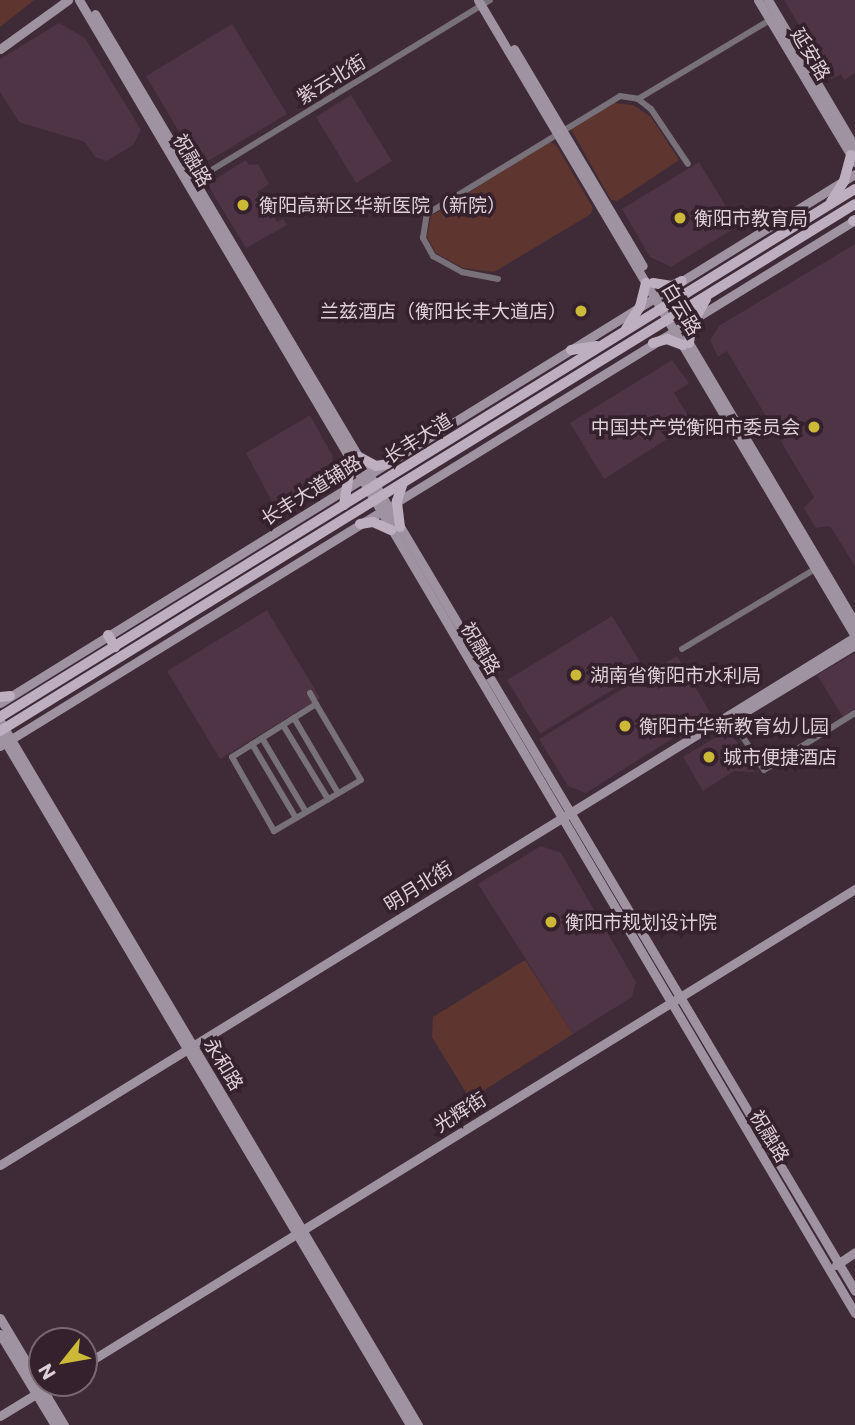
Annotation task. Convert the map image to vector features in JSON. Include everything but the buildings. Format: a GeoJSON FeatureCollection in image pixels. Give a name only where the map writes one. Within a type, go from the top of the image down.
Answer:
{"type":"FeatureCollection","features":[{"type":"Feature","properties":{"kind":"main road"},"geometry":{"type":"LineString","coordinates":[[0,42],[58,0]]}},
{"type":"Feature","properties":{"kind":"main road"},"geometry":{"type":"LineString","coordinates":[[0,49],[68,0]]}},
{"type":"Feature","properties":{"kind":"main road","name":"祝融路"},"geometry":{"type":"LineString","coordinates":[[79,0],[191,183]]}},
{"type":"Feature","properties":{"kind":"main road","name":"祝融路"},"geometry":{"type":"LineString","coordinates":[[86,0],[371,488],[377,498],[388,507],[395,529],[855,1313]]}},
{"type":"Feature","properties":{"kind":"main road","name":"延安路"},"geometry":{"type":"LineString","coordinates":[[758,0],[854,155]]}},
{"type":"Feature","properties":{"kind":"main road","name":"延安路"},"geometry":{"type":"LineString","coordinates":[[768,0],[854,155]]}},
{"type":"Feature","properties":{"kind":"main road","name":"白云路"},"geometry":{"type":"LineString","coordinates":[[484,1],[677,329],[855,623]]}},
{"type":"Feature","properties":{"kind":"main road"},"geometry":{"type":"LineString","coordinates":[[830,205],[844,181],[854,155]]}},
{"type":"Feature","properties":{"kind":"main road","name":"长丰大道辅路"},"geometry":{"type":"LineString","coordinates":[[0,703],[5,696],[347,489],[855,174]]}},
{"type":"Feature","properties":{"kind":"main road","name":"长丰大道"},"geometry":{"type":"LineString","coordinates":[[1,726],[116,647],[855,189]]}},
{"type":"Feature","properties":{"kind":"main road","name":"长丰大道"},"geometry":{"type":"LineString","coordinates":[[1,726],[198,610],[855,204]]}},
{"type":"Feature","properties":{"kind":"main road"},"geometry":{"type":"LineString","coordinates":[[6,743],[854,220]]}},
{"type":"Feature","properties":{"kind":"main road"},"geometry":{"type":"LineString","coordinates":[[624,332],[640,307],[650,283],[672,286],[682,281]]}},
{"type":"Feature","properties":{"kind":"main road"},"geometry":{"type":"LineString","coordinates":[[653,343],[667,339],[686,344],[695,318],[708,296]]}},
{"type":"Feature","properties":{"kind":"main road","name":"白云路"},"geometry":{"type":"LineString","coordinates":[[686,344],[855,636]]}},
{"type":"Feature","properties":{"kind":"main road"},"geometry":{"type":"LineString","coordinates":[[572,350],[601,346]]}},
{"type":"Feature","properties":{"kind":"main road"},"geometry":{"type":"LineString","coordinates":[[344,505],[355,460],[376,466],[387,464]]}},
{"type":"Feature","properties":{"kind":"main road"},"geometry":{"type":"LineString","coordinates":[[395,529],[388,507],[403,483]]}},
{"type":"Feature","properties":{"kind":"main road"},"geometry":{"type":"LineString","coordinates":[[360,524],[373,522],[395,529]]}},
{"type":"Feature","properties":{"kind":"main road"},"geometry":{"type":"LineString","coordinates":[[192,600],[204,620]]}},
{"type":"Feature","properties":{"kind":"main road"},"geometry":{"type":"LineString","coordinates":[[108,635],[116,647]]}},
{"type":"Feature","properties":{"kind":"main road","name":"明月北街"},"geometry":{"type":"LineString","coordinates":[[0,1165],[567,818],[855,636]]}},
{"type":"Feature","properties":{"kind":"main road","name":"明月北街"},"geometry":{"type":"LineString","coordinates":[[567,818],[855,645]]}},
{"type":"Feature","properties":{"kind":"main road","name":"永和路"},"geometry":{"type":"LineString","coordinates":[[1,726],[6,743],[418,1425]]}},
{"type":"Feature","properties":{"kind":"main road","name":"祝融路"},"geometry":{"type":"LineString","coordinates":[[567,818],[679,995],[855,1291]]}},
{"type":"Feature","properties":{"kind":"main road","name":"光辉街"},"geometry":{"type":"LineString","coordinates":[[98,1350],[670,1001],[855,883]]}},
{"type":"Feature","properties":{"kind":"main road","name":"光辉街"},"geometry":{"type":"LineString","coordinates":[[679,995],[855,889]]}},
{"type":"Feature","properties":{"kind":"main road","name":"明月北街"},"geometry":{"type":"LineString","coordinates":[[0,1172],[191,1049]]}},
{"type":"Feature","properties":{"kind":"main road","name":"永和路"},"geometry":{"type":"LineString","coordinates":[[298,1229],[410,1425]]}},
{"type":"Feature","properties":{"kind":"main road","name":"光辉街"},"geometry":{"type":"LineString","coordinates":[[98,1356],[298,1229]]}},
{"type":"Feature","properties":{"kind":"main road"},"geometry":{"type":"LineString","coordinates":[[830,1271],[855,1252]]}},
{"type":"Feature","properties":{"kind":"main road"},"geometry":{"type":"LineString","coordinates":[[839,1265],[855,1258]]}},
{"type":"Feature","properties":{"kind":"main road"},"geometry":{"type":"LineString","coordinates":[[0,1318],[28,1368]]}},
{"type":"Feature","properties":{"kind":"main road"},"geometry":{"type":"LineString","coordinates":[[0,1334],[28,1373]]}},
{"type":"Feature","properties":{"kind":"main road"},"geometry":{"type":"LineString","coordinates":[[0,1410],[28,1394]]}},
{"type":"Feature","properties":{"kind":"main road"},"geometry":{"type":"LineString","coordinates":[[0,1416],[28,1396]]}},
{"type":"Feature","properties":{"kind":"main road"},"geometry":{"type":"LineString","coordinates":[[43,1397],[55,1425]]}},
{"type":"Feature","properties":{"kind":"main road"},"geometry":{"type":"LineString","coordinates":[[45,1397],[64,1425]]}},
{"type":"Feature","properties":{"kind":"street","name":"紫云北街"},"geometry":{"type":"LineString","coordinates":[[191,183],[484,1]]}},
{"type":"Feature","properties":{"kind":"street"},"geometry":{"type":"LineString","coordinates":[[498,279],[462,272],[433,256],[423,238],[427,214],[614,98],[638,99],[770,20]]}},
{"type":"Feature","properties":{"kind":"street"},"geometry":{"type":"LineString","coordinates":[[638,99],[661,120],[688,164]]}},
{"type":"Feature","properties":{"kind":"street"},"geometry":{"type":"LineString","coordinates":[[682,649],[815,569]]}},
{"type":"Feature","properties":{"kind":"street"},"geometry":{"type":"LineString","coordinates":[[310,693],[361,780],[274,831],[232,761],[252,744],[316,704]]}},
{"type":"Feature","properties":{"kind":"street"},"geometry":{"type":"LineString","coordinates":[[732,720],[764,770],[855,713]]}},
{"type":"Feature","properties":{"kind":"street"},"geometry":{"type":"LineString","coordinates":[[293,718],[338,793]]}},
{"type":"Feature","properties":{"kind":"street"},"geometry":{"type":"LineString","coordinates":[[283,725],[328,799]]}},
{"type":"Feature","properties":{"kind":"street"},"geometry":{"type":"LineString","coordinates":[[262,738],[306,812]]}},
{"type":"Feature","properties":{"kind":"street"},"geometry":{"type":"LineString","coordinates":[[252,744],[296,818]]}},
{"type":"Feature","properties":{"kind":"shaded area"},"geometry":{"type":"Polygon","coordinates":[[[0,0],[34,0],[0,27],[0,0]]]}},
{"type":"Feature","properties":{"kind":"shaded area"},"geometry":{"type":"Polygon","coordinates":[[[784,0],[855,0],[855,73],[844,80],[841,74],[831,79],[784,0]]]}},
{"type":"Feature","properties":{"kind":"shaded area"},"geometry":{"type":"Polygon","coordinates":[[[59,23],[85,38],[141,130],[133,145],[107,161],[95,157],[85,142],[19,122],[0,92],[0,59],[59,23]]]}},
{"type":"Feature","properties":{"kind":"shaded area"},"geometry":{"type":"Polygon","coordinates":[[[232,24],[287,114],[208,161],[192,154],[146,76],[232,24]]]}},
{"type":"Feature","properties":{"kind":"shaded area"},"geometry":{"type":"Polygon","coordinates":[[[351,95],[392,161],[356,183],[316,117],[351,95]]]}},
{"type":"Feature","properties":{"kind":"shaded area"},"geometry":{"type":"Polygon","coordinates":[[[614,103],[633,105],[651,117],[679,160],[617,201],[611,200],[571,129],[614,103]]]}},
{"type":"Feature","properties":{"kind":"shaded area"},"geometry":{"type":"Polygon","coordinates":[[[550,142],[556,145],[593,208],[591,214],[494,272],[463,268],[436,253],[427,237],[431,216],[550,142]]]}},
{"type":"Feature","properties":{"kind":"shaded area","name":"衡阳高新区华新医院（新院）"},"geometry":{"type":"Polygon","coordinates":[[[246,160],[249,165],[258,164],[269,184],[257,192],[277,222],[283,219],[287,225],[246,248],[207,184],[246,160]]]}},
{"type":"Feature","properties":{"kind":"shaded area","name":"衡阳市教育局"},"geometry":{"type":"Polygon","coordinates":[[[699,162],[738,226],[671,267],[650,257],[622,209],[699,162]]]}},
{"type":"Feature","properties":{"kind":"shaded area","name":"中国共产党衡阳市委员会"},"geometry":{"type":"Polygon","coordinates":[[[855,244],[855,566],[830,526],[816,528],[804,508],[814,497],[727,351],[718,357],[710,340],[719,326],[855,244]]]}},
{"type":"Feature","properties":{"kind":"shaded area"},"geometry":{"type":"Polygon","coordinates":[[[672,360],[689,383],[674,393],[693,423],[604,479],[570,423],[672,360]]]}},
{"type":"Feature","properties":{"kind":"shaded area"},"geometry":{"type":"Polygon","coordinates":[[[310,415],[332,455],[334,475],[324,488],[279,515],[246,453],[310,415]]]}},
{"type":"Feature","properties":{"kind":"shaded area"},"geometry":{"type":"Polygon","coordinates":[[[267,610],[320,698],[220,759],[167,671],[267,610]]]}},
{"type":"Feature","properties":{"kind":"shaded area","name":"湖南省衡阳市水利局"},"geometry":{"type":"Polygon","coordinates":[[[612,616],[645,670],[540,734],[507,680],[612,616]]]}},
{"type":"Feature","properties":{"kind":"shaded area"},"geometry":{"type":"Polygon","coordinates":[[[855,653],[855,709],[843,717],[817,675],[855,653]]]}},
{"type":"Feature","properties":{"kind":"shaded area","name":"衡阳市华新教育幼儿园"},"geometry":{"type":"Polygon","coordinates":[[[677,656],[711,714],[586,793],[568,786],[539,739],[677,656]]]}},
{"type":"Feature","properties":{"kind":"shaded area"},"geometry":{"type":"Polygon","coordinates":[[[729,729],[755,772],[734,771],[703,791],[683,757],[729,729]]]}},
{"type":"Feature","properties":{"kind":"shaded area","name":"衡阳市规划设计院"},"geometry":{"type":"Polygon","coordinates":[[[541,846],[561,853],[636,982],[632,997],[573,1034],[478,884],[541,846]]]}},
{"type":"Feature","properties":{"kind":"shaded area"},"geometry":{"type":"Polygon","coordinates":[[[525,960],[573,1034],[470,1099],[432,1037],[433,1017],[525,960]]]}},
{"type":"Feature","properties":{"kind":"place","name":"衡阳高新区华新医院（新院）"},"geometry":{"type":"Point","coordinates":[243,205]}},
{"type":"Feature","properties":{"kind":"place","name":"衡阳市教育局"},"geometry":{"type":"Point","coordinates":[680,218]}},
{"type":"Feature","properties":{"kind":"place","name":"兰兹酒店（衡阳长丰大道店）"},"geometry":{"type":"Point","coordinates":[581,311]}},
{"type":"Feature","properties":{"kind":"place","name":"中国共产党衡阳市委员会"},"geometry":{"type":"Point","coordinates":[814,427]}},
{"type":"Feature","properties":{"kind":"place","name":"湖南省衡阳市水利局"},"geometry":{"type":"Point","coordinates":[576,675]}},
{"type":"Feature","properties":{"kind":"place","name":"衡阳市华新教育幼儿园"},"geometry":{"type":"Point","coordinates":[625,726]}},
{"type":"Feature","properties":{"kind":"place","name":"城市便捷酒店"},"geometry":{"type":"Point","coordinates":[709,757]}},
{"type":"Feature","properties":{"kind":"place","name":"衡阳市规划设计院"},"geometry":{"type":"Point","coordinates":[551,922]}}]}
